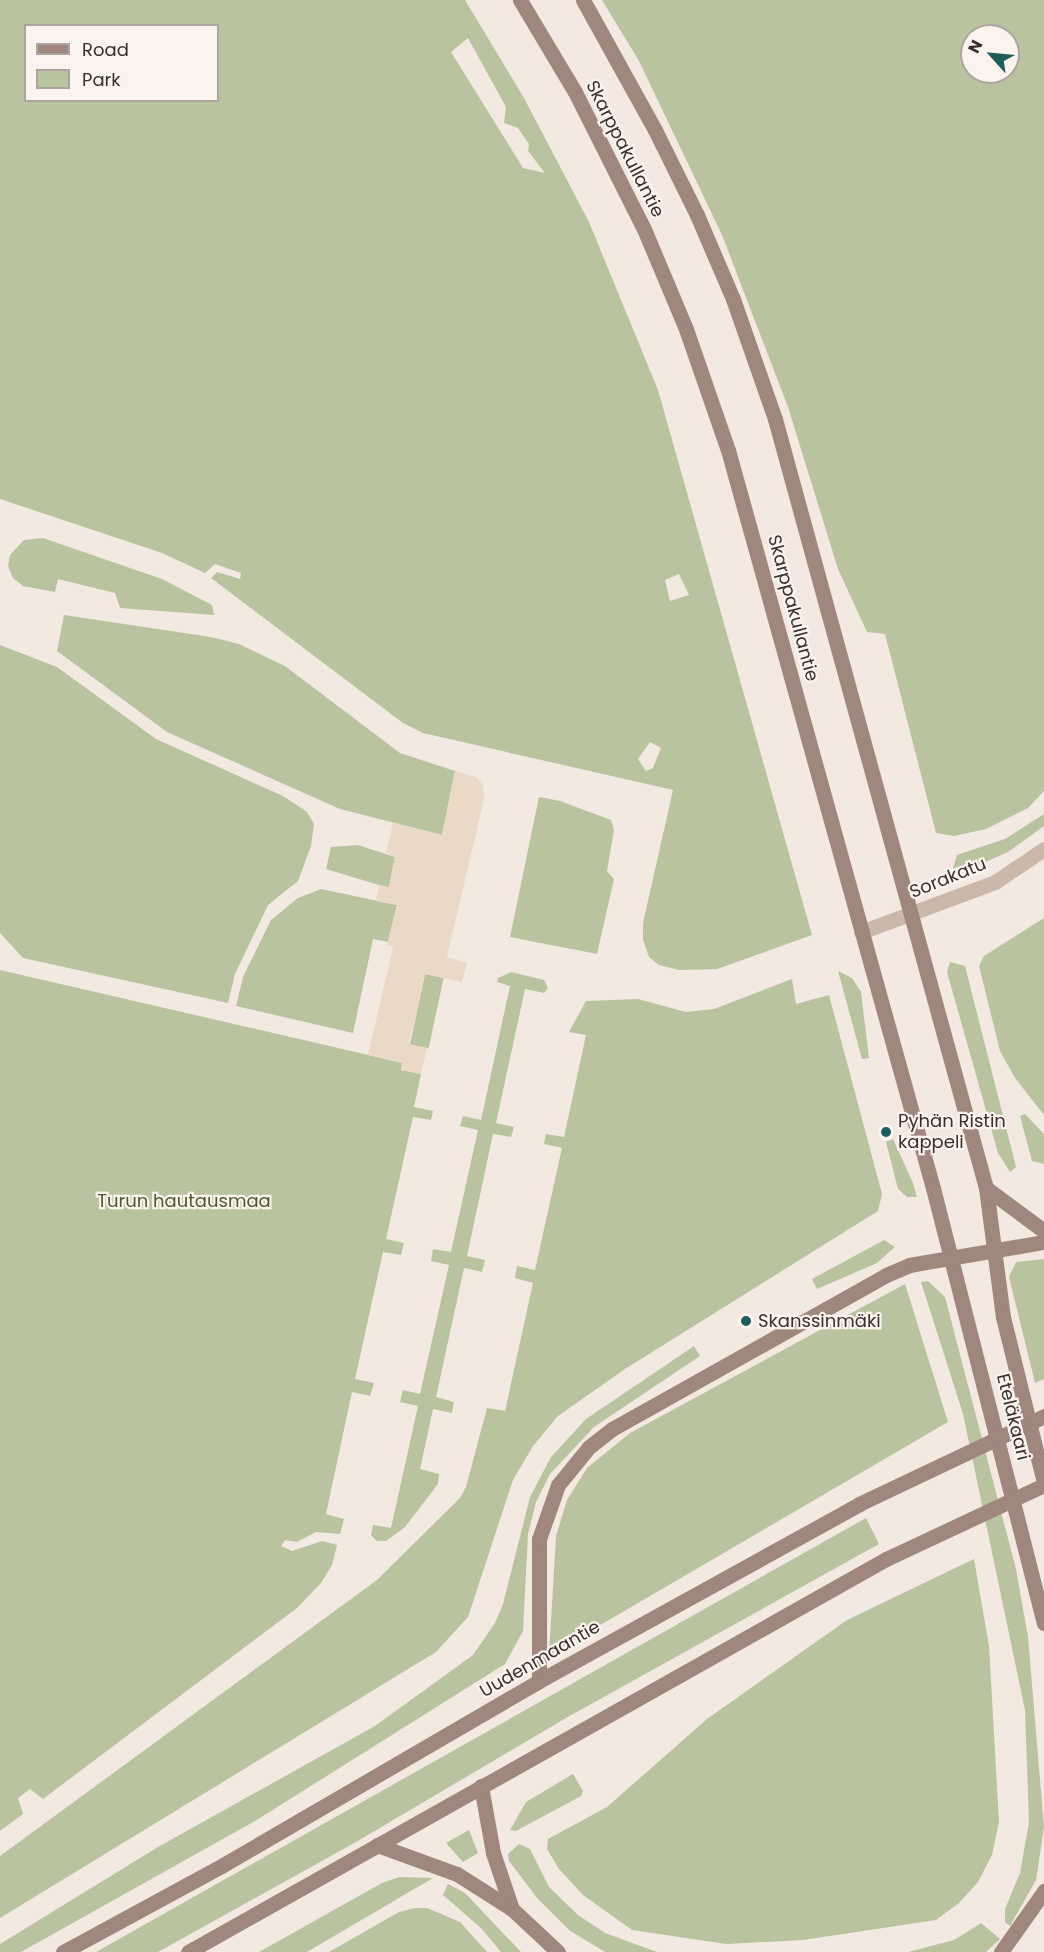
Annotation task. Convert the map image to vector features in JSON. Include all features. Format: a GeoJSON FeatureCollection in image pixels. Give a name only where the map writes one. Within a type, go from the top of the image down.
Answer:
{"type":"FeatureCollection","features":[{"type":"Feature","properties":{"kind":"main road","name":"Skarppakullantie"},"geometry":{"type":"LineString","coordinates":[[520,0],[611,161],[686,329],[746,508],[951,1257]]}},
{"type":"Feature","properties":{"kind":"main road","name":"Skarppakullantie"},"geometry":{"type":"LineString","coordinates":[[583,0],[655,130],[732,299],[778,430],[913,914],[986,1188],[992,1251]]}},
{"type":"Feature","properties":{"kind":"main road"},"geometry":{"type":"LineString","coordinates":[[986,1188],[1044,1231]]}},
{"type":"Feature","properties":{"kind":"main road"},"geometry":{"type":"LineString","coordinates":[[539,1681],[539,1539],[558,1485],[578,1458],[612,1429],[886,1275],[909,1265],[1044,1242]]}},
{"type":"Feature","properties":{"kind":"main road","name":"Eteläkaari"},"geometry":{"type":"LineString","coordinates":[[992,1251],[1003,1317],[1044,1484]]}},
{"type":"Feature","properties":{"kind":"main road","name":"Eteläkaari"},"geometry":{"type":"LineString","coordinates":[[951,1257],[1044,1623]]}},
{"type":"Feature","properties":{"kind":"main road","name":"Uudenmaantie"},"geometry":{"type":"LineString","coordinates":[[63,1952],[223,1865],[539,1681],[859,1504],[1044,1416]]}},
{"type":"Feature","properties":{"kind":"main road"},"geometry":{"type":"LineString","coordinates":[[188,1952],[886,1559],[1044,1484]]}},
{"type":"Feature","properties":{"kind":"main road"},"geometry":{"type":"LineString","coordinates":[[481,1786],[493,1853],[512,1909]]}},
{"type":"Feature","properties":{"kind":"main road"},"geometry":{"type":"LineString","coordinates":[[377,1845],[457,1874],[512,1909],[558,1952]]}},
{"type":"Feature","properties":{"kind":"main road"},"geometry":{"type":"LineString","coordinates":[[1001,1952],[1044,1891]]}},
{"type":"Feature","properties":{"kind":"street","name":"Sorakatu"},"geometry":{"type":"LineString","coordinates":[[861,932],[995,882],[1044,849]]}},
{"type":"Feature","properties":{"kind":"green space"},"geometry":{"type":"Polygon","coordinates":[[[0,0],[465,0],[524,98],[589,222],[658,390],[812,935],[717,969],[679,970],[659,965],[649,957],[643,940],[643,923],[673,790],[423,733],[403,723],[211,578],[217,572],[240,579],[241,573],[215,564],[205,573],[162,553],[0,499],[0,0]],[[468,38],[451,52],[523,168],[545,173],[528,151],[529,144],[518,128],[504,123],[506,107],[468,38]],[[679,574],[665,580],[670,601],[689,595],[679,574]],[[650,742],[638,759],[646,771],[653,768],[661,748],[650,742]]]}},
{"type":"Feature","properties":{"kind":"green space"},"geometry":{"type":"Polygon","coordinates":[[[602,0],[1044,0],[1044,791],[1028,808],[986,829],[954,836],[936,833],[885,634],[867,632],[838,569],[788,407],[722,235],[639,61],[602,0]]]}},
{"type":"Feature","properties":{"kind":"green space"},"geometry":{"type":"Polygon","coordinates":[[[43,538],[162,579],[212,605],[214,615],[120,608],[115,593],[58,579],[55,592],[23,586],[13,578],[8,566],[10,555],[24,540],[43,538]]]}},
{"type":"Feature","properties":{"kind":"green space"},"geometry":{"type":"Polygon","coordinates":[[[64,615],[211,637],[239,644],[285,666],[400,753],[455,771],[442,835],[340,809],[167,732],[57,651],[64,615]]]}},
{"type":"Feature","properties":{"kind":"green space"},"geometry":{"type":"Polygon","coordinates":[[[0,645],[57,667],[156,739],[283,796],[307,812],[314,824],[311,846],[298,881],[268,905],[235,974],[228,1003],[23,958],[0,933],[0,645]]]}},
{"type":"Feature","properties":{"kind":"green space"},"geometry":{"type":"Polygon","coordinates":[[[539,797],[560,801],[611,820],[614,830],[607,871],[614,879],[597,954],[510,937],[539,797]]]}},
{"type":"Feature","properties":{"kind":"green space"},"geometry":{"type":"Polygon","coordinates":[[[1044,814],[1044,826],[1008,852],[972,868],[953,868],[957,855],[1005,839],[1044,814]]]}},
{"type":"Feature","properties":{"kind":"green space"},"geometry":{"type":"Polygon","coordinates":[[[358,845],[395,857],[389,888],[326,869],[331,847],[358,845]]]}},
{"type":"Feature","properties":{"kind":"green space"},"geometry":{"type":"Polygon","coordinates":[[[321,889],[397,905],[388,942],[373,939],[353,1033],[236,1006],[243,977],[271,920],[298,898],[321,889]]]}},
{"type":"Feature","properties":{"kind":"green space"},"geometry":{"type":"Polygon","coordinates":[[[1044,918],[1044,1115],[1015,1078],[1000,1051],[979,966],[984,956],[1044,918]]]}},
{"type":"Feature","properties":{"kind":"green space"},"geometry":{"type":"Polygon","coordinates":[[[950,962],[965,966],[1016,1167],[1010,1172],[998,1153],[947,972],[950,962]]]}},
{"type":"Feature","properties":{"kind":"green space","name":"Turun hautausmaa"},"geometry":{"type":"Polygon","coordinates":[[[0,970],[403,1063],[401,1070],[421,1074],[414,1107],[433,1111],[431,1120],[413,1117],[386,1239],[404,1243],[401,1255],[383,1252],[355,1379],[374,1383],[370,1396],[352,1392],[326,1514],[344,1519],[340,1534],[316,1532],[297,1542],[285,1540],[281,1546],[292,1551],[322,1541],[337,1545],[332,1565],[321,1583],[297,1608],[43,1799],[30,1789],[18,1798],[23,1814],[0,1831],[0,970]]]}},
{"type":"Feature","properties":{"kind":"green space"},"geometry":{"type":"Polygon","coordinates":[[[838,971],[852,978],[861,992],[869,1058],[862,1059],[838,971]]]}},
{"type":"Feature","properties":{"kind":"green space"},"geometry":{"type":"Polygon","coordinates":[[[511,972],[544,980],[548,988],[544,993],[525,989],[496,1123],[514,1127],[511,1137],[493,1134],[467,1256],[485,1260],[482,1272],[464,1268],[436,1397],[454,1402],[452,1413],[433,1409],[420,1469],[439,1474],[438,1484],[405,1527],[386,1541],[377,1541],[371,1535],[373,1525],[391,1528],[418,1406],[400,1402],[403,1390],[420,1394],[449,1265],[431,1261],[433,1249],[451,1252],[478,1130],[460,1126],[463,1116],[481,1120],[510,986],[497,982],[498,978],[511,972]]]}},
{"type":"Feature","properties":{"kind":"green space"},"geometry":{"type":"Polygon","coordinates":[[[425,974],[444,978],[429,1048],[410,1044],[425,974]]]}},
{"type":"Feature","properties":{"kind":"green space"},"geometry":{"type":"Polygon","coordinates":[[[792,979],[796,1004],[829,995],[882,1194],[878,1211],[625,1369],[558,1416],[533,1446],[513,1480],[468,1617],[436,1652],[0,1918],[0,1856],[377,1580],[460,1498],[466,1487],[487,1408],[505,1411],[533,1283],[515,1278],[517,1266],[535,1270],[562,1148],[544,1144],[546,1134],[564,1137],[586,1035],[569,1032],[586,1001],[638,999],[686,1012],[714,1009],[792,979]]]}},
{"type":"Feature","properties":{"kind":"green space"},"geometry":{"type":"Polygon","coordinates":[[[1025,1114],[1044,1134],[1044,1164],[1032,1161],[1020,1116],[1025,1114]]]}},
{"type":"Feature","properties":{"kind":"green space"},"geometry":{"type":"Polygon","coordinates":[[[893,1139],[917,1197],[907,1197],[898,1189],[886,1142],[893,1139]]]}},
{"type":"Feature","properties":{"kind":"green space"},"geometry":{"type":"Polygon","coordinates":[[[884,1240],[895,1247],[877,1263],[817,1289],[812,1279],[884,1240]]]}},
{"type":"Feature","properties":{"kind":"green space"},"geometry":{"type":"Polygon","coordinates":[[[1044,1259],[1044,1379],[1035,1383],[1009,1277],[1016,1262],[1044,1259]]]}},
{"type":"Feature","properties":{"kind":"green space"},"geometry":{"type":"Polygon","coordinates":[[[928,1281],[945,1297],[1016,1569],[1028,1637],[1044,1827],[1036,1880],[1010,1926],[1005,1922],[1005,1909],[1020,1873],[1029,1822],[1025,1710],[963,1414],[921,1282],[928,1281]]]}},
{"type":"Feature","properties":{"kind":"green space"},"geometry":{"type":"Polygon","coordinates":[[[905,1284],[948,1422],[549,1655],[556,1536],[567,1500],[587,1468],[630,1433],[905,1284]]]}},
{"type":"Feature","properties":{"kind":"green space"},"geometry":{"type":"Polygon","coordinates":[[[694,1346],[700,1356],[594,1427],[550,1474],[536,1502],[528,1534],[523,1631],[505,1664],[255,1821],[21,1952],[0,1952],[0,1944],[158,1847],[375,1726],[473,1655],[495,1623],[503,1604],[530,1497],[551,1457],[586,1419],[694,1346]]]}},
{"type":"Feature","properties":{"kind":"green space"},"geometry":{"type":"Polygon","coordinates":[[[866,1518],[879,1544],[566,1718],[356,1842],[158,1952],[96,1952],[866,1518]]]}},
{"type":"Feature","properties":{"kind":"green space"},"geometry":{"type":"Polygon","coordinates":[[[974,1559],[989,1646],[999,1822],[992,1855],[978,1882],[959,1903],[936,1920],[803,1940],[726,1944],[632,1930],[583,1895],[559,1869],[547,1849],[548,1839],[607,1807],[707,1719],[847,1620],[974,1559]]]}},
{"type":"Feature","properties":{"kind":"green space"},"geometry":{"type":"Polygon","coordinates":[[[573,1774],[583,1791],[581,1796],[516,1831],[510,1830],[526,1802],[573,1774]]]}},
{"type":"Feature","properties":{"kind":"green space"},"geometry":{"type":"Polygon","coordinates":[[[469,1830],[478,1853],[463,1862],[446,1843],[469,1830]]]}},
{"type":"Feature","properties":{"kind":"green space"},"geometry":{"type":"Polygon","coordinates":[[[519,1844],[530,1849],[549,1887],[578,1915],[605,1933],[657,1952],[605,1952],[569,1930],[538,1899],[509,1861],[508,1854],[519,1844]]]}},
{"type":"Feature","properties":{"kind":"green space"},"geometry":{"type":"Polygon","coordinates":[[[399,1877],[433,1878],[307,1952],[259,1952],[382,1883],[399,1877]]]}},
{"type":"Feature","properties":{"kind":"green space"},"geometry":{"type":"Polygon","coordinates":[[[448,1884],[465,1893],[521,1952],[501,1952],[481,1928],[443,1895],[448,1884]]]}},
{"type":"Feature","properties":{"kind":"green space"},"geometry":{"type":"Polygon","coordinates":[[[427,1908],[460,1922],[487,1952],[329,1952],[399,1912],[427,1908]]]}},
{"type":"Feature","properties":{"kind":"green space"},"geometry":{"type":"Polygon","coordinates":[[[981,1923],[1000,1939],[986,1952],[908,1952],[954,1940],[981,1923]]]}},
{"type":"Feature","properties":{"kind":"shaded area"},"geometry":{"type":"Polygon","coordinates":[[[455,771],[476,777],[483,785],[484,799],[447,957],[467,963],[462,982],[425,974],[409,1044],[427,1048],[421,1074],[401,1070],[402,1063],[368,1055],[393,947],[387,945],[397,905],[376,901],[379,885],[389,887],[395,857],[386,853],[393,823],[442,835],[455,771]]]}},
{"type":"Feature","properties":{"kind":"place","name":"Pyhän Ristin kappeli"},"geometry":{"type":"Point","coordinates":[886,1132]}},
{"type":"Feature","properties":{"kind":"place","name":"Skanssinmäki"},"geometry":{"type":"Point","coordinates":[746,1321]}}]}
